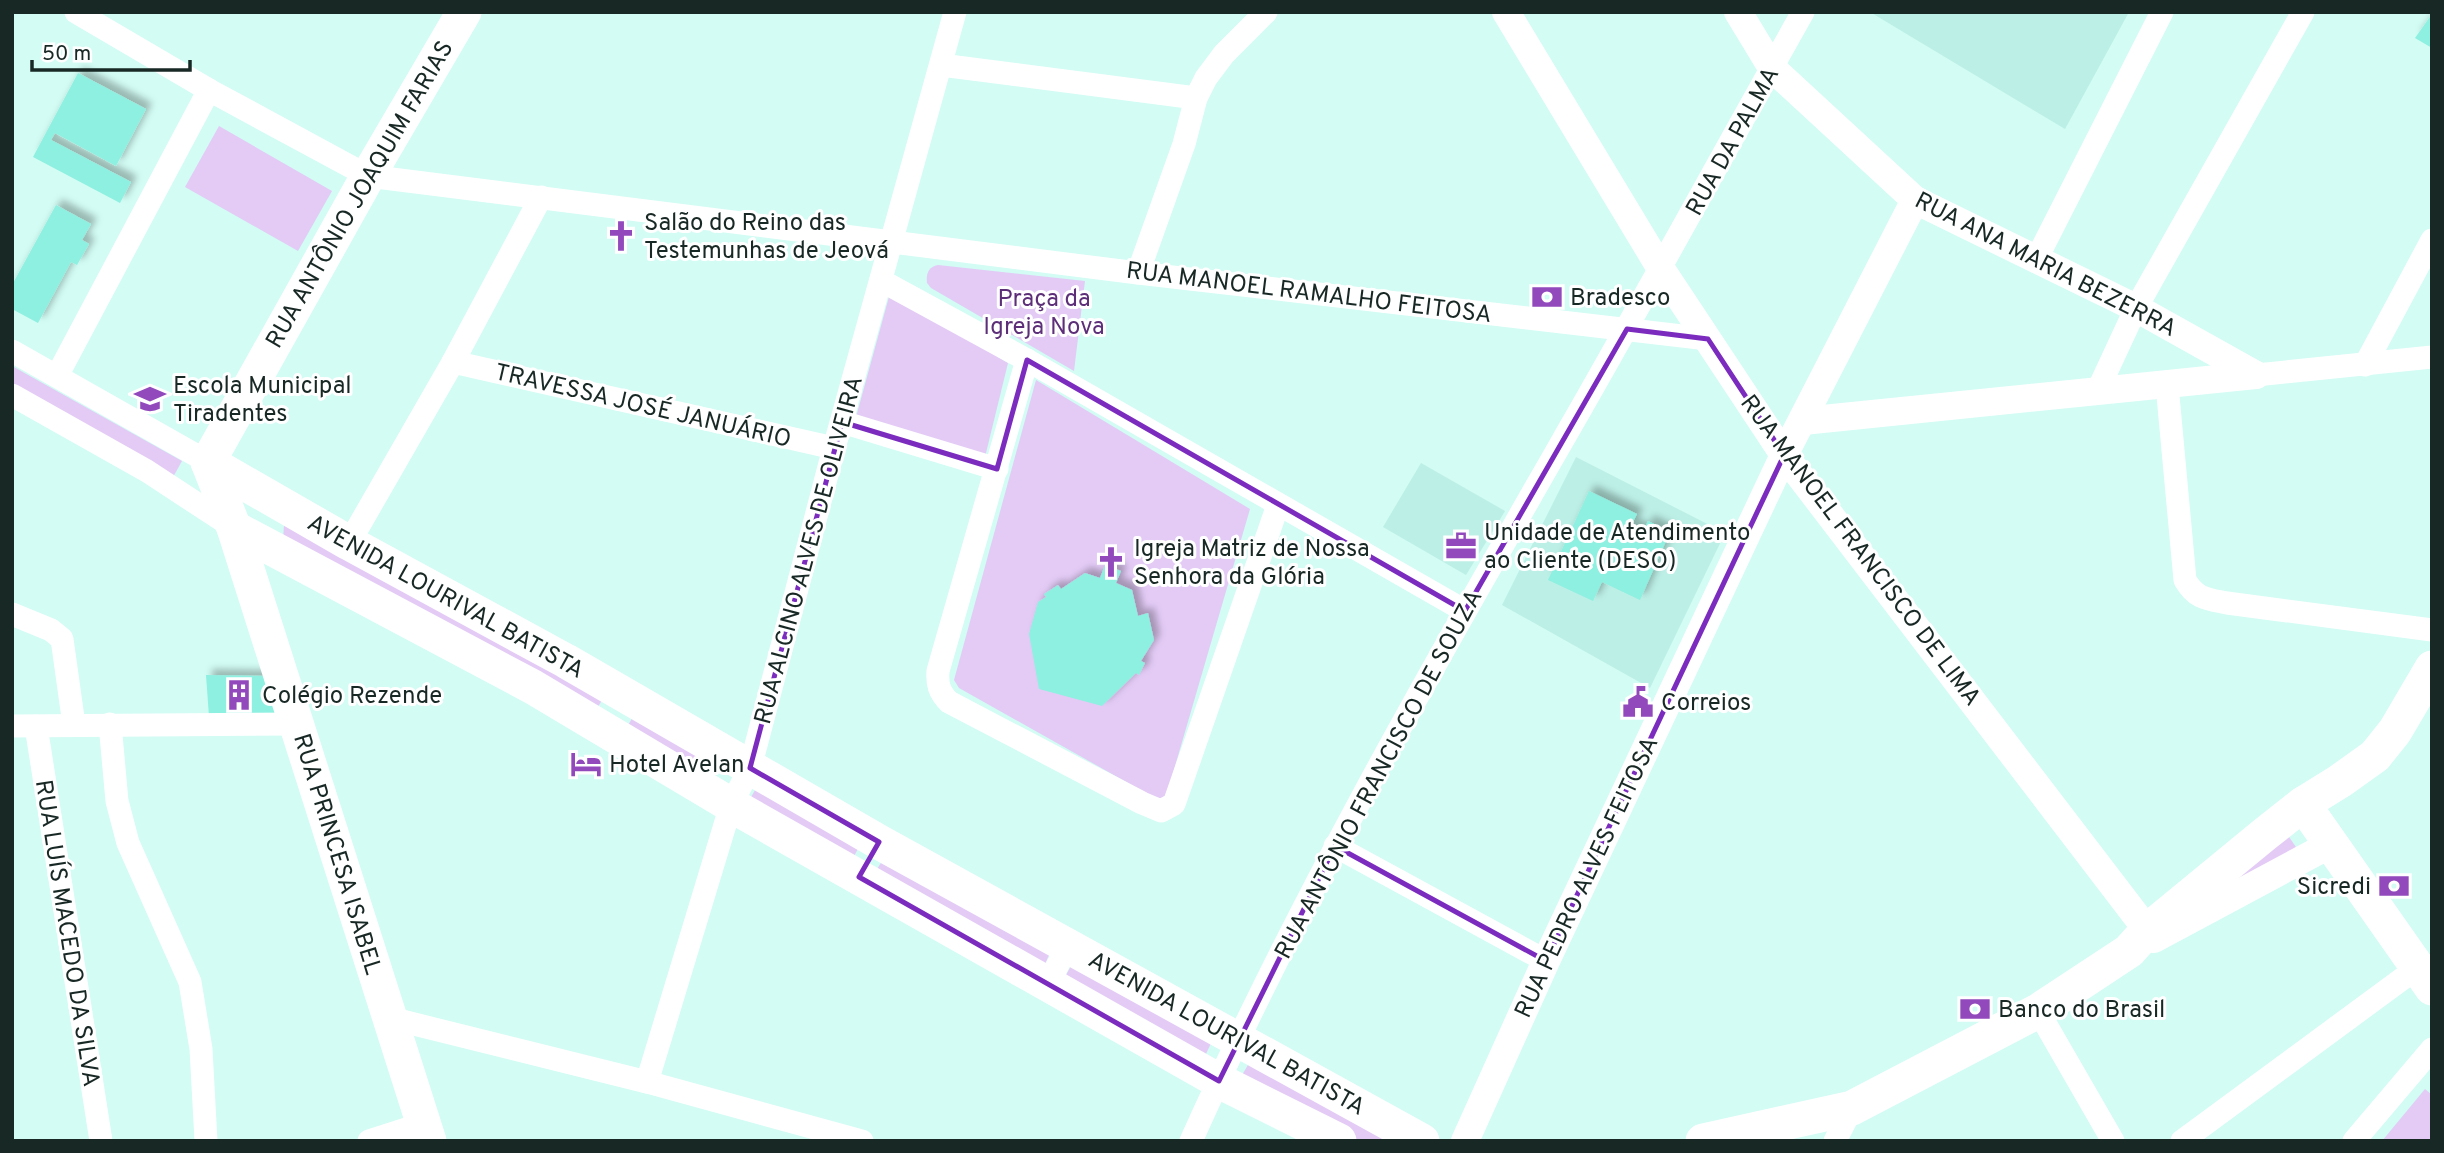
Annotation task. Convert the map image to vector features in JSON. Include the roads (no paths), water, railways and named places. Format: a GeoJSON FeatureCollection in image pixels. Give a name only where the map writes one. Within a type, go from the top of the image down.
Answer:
{"type":"FeatureCollection","features":[{"type":"Feature","properties":{"kind":"main road","name":"RUA ANTÔNIO JOAQUIM FARIAS"},"geometry":{"type":"LineString","coordinates":[[208,462],[368,176],[464,12]]}},
{"type":"Feature","properties":{"kind":"main road"},"geometry":{"type":"LineString","coordinates":[[208,462],[234,528]]}},
{"type":"Feature","properties":{"kind":"main road","name":"AVENIDA LOURIVAL BATISTA"},"geometry":{"type":"LineString","coordinates":[[208,462],[349,543],[566,661],[879,842],[1422,1141]]}},
{"type":"Feature","properties":{"kind":"main road","name":"AVENIDA LOURIVAL BATISTA"},"geometry":{"type":"LineString","coordinates":[[234,528],[533,687],[731,805],[1219,1082],[1339,1141]]}},
{"type":"Feature","properties":{"kind":"main road","name":"RUA PRINCESA ISABEL"},"geometry":{"type":"LineString","coordinates":[[234,528],[425,1132]]}},
{"type":"Feature","properties":{"kind":"main road"},"geometry":{"type":"LineString","coordinates":[[1703,1141],[1852,1108],[2038,1011],[2144,940],[2302,804],[2375,756],[2426,693]]}},
{"type":"Feature","properties":{"kind":"main road"},"geometry":{"type":"LineString","coordinates":[[2302,804],[2425,978]]}},
{"type":"Feature","properties":{"kind":"street"},"geometry":{"type":"LineString","coordinates":[[76,12],[209,90],[368,176]]}},
{"type":"Feature","properties":{"kind":"street","name":"RUA ALCINO ALVES DE OLIVEIRA"},"geometry":{"type":"LineString","coordinates":[[647,1082],[731,805],[750,768],[834,448],[955,12]]}},
{"type":"Feature","properties":{"kind":"street"},"geometry":{"type":"LineString","coordinates":[[1138,273],[1184,145],[1196,98],[1214,66],[1266,12]]}},
{"type":"Feature","properties":{"kind":"street","name":"RUA MANOEL FRANCISCO DE LIMA"},"geometry":{"type":"LineString","coordinates":[[1506,12],[1661,269],[1784,455],[2144,940]]}},
{"type":"Feature","properties":{"kind":"street","name":"RUA ANA MARIA BEZERRA"},"geometry":{"type":"LineString","coordinates":[[1738,12],[1772,68],[1915,200],[2136,307],[2256,375]]}},
{"type":"Feature","properties":{"kind":"street","name":"RUA DA PALMA"},"geometry":{"type":"LineString","coordinates":[[1661,269],[1803,12]]}},
{"type":"Feature","properties":{"kind":"street"},"geometry":{"type":"LineString","coordinates":[[2037,258],[2162,12]]}},
{"type":"Feature","properties":{"kind":"street"},"geometry":{"type":"LineString","coordinates":[[2097,392],[2136,307],[2303,12]]}},
{"type":"Feature","properties":{"kind":"street"},"geometry":{"type":"LineString","coordinates":[[941,65],[1196,98]]}},
{"type":"Feature","properties":{"kind":"street"},"geometry":{"type":"LineString","coordinates":[[57,376],[209,90]]}},
{"type":"Feature","properties":{"kind":"street","name":"RUA MANOEL RAMALHO FEITOSA"},"geometry":{"type":"LineString","coordinates":[[368,176],[1138,273],[1708,339]]}},
{"type":"Feature","properties":{"kind":"street"},"geometry":{"type":"LineString","coordinates":[[349,543],[453,362],[541,197]]}},
{"type":"Feature","properties":{"kind":"street","name":"RUA PEDRO ALVES FEITOSA"},"geometry":{"type":"LineString","coordinates":[[1465,1141],[1546,961],[1784,455],[1915,200]]}},
{"type":"Feature","properties":{"kind":"street"},"geometry":{"type":"LineString","coordinates":[[2365,365],[2432,240]]}},
{"type":"Feature","properties":{"kind":"street","name":"RUA ANTÔNIO FRANCISCO DE SOUZA"},"geometry":{"type":"LineString","coordinates":[[1191,1141],[1335,846],[1465,611],[1661,269]]}},
{"type":"Feature","properties":{"kind":"street"},"geometry":{"type":"LineString","coordinates":[[882,281],[1027,360],[1465,611]]}},
{"type":"Feature","properties":{"kind":"street","name":"AVENIDA LOURIVAL BATISTA"},"geometry":{"type":"LineString","coordinates":[[12,351],[208,462]]}},
{"type":"Feature","properties":{"kind":"street"},"geometry":{"type":"LineString","coordinates":[[1803,421],[2432,357]]}},
{"type":"Feature","properties":{"kind":"street"},"geometry":{"type":"LineString","coordinates":[[1027,360],[938,671],[937,683],[941,694],[949,702],[1142,803],[1161,811],[1174,804],[1278,505]]}},
{"type":"Feature","properties":{"kind":"street","name":"TRAVESSA JOSÉ JANUÁRIO"},"geometry":{"type":"LineString","coordinates":[[453,362],[834,448]]}},
{"type":"Feature","properties":{"kind":"street"},"geometry":{"type":"LineString","coordinates":[[2167,385],[2185,580],[2192,591],[2208,599],[2227,603],[2432,630]]}},
{"type":"Feature","properties":{"kind":"street","name":"AVENIDA LOURIVAL BATISTA"},"geometry":{"type":"LineString","coordinates":[[12,395],[147,471],[234,528]]}},
{"type":"Feature","properties":{"kind":"street"},"geometry":{"type":"LineString","coordinates":[[842,422],[997,469]]}},
{"type":"Feature","properties":{"kind":"street"},"geometry":{"type":"LineString","coordinates":[[12,614],[51,630],[62,639],[74,725]]}},
{"type":"Feature","properties":{"kind":"street"},"geometry":{"type":"LineString","coordinates":[[110,724],[117,801],[128,843],[190,982],[201,1049],[206,1141]]}},
{"type":"Feature","properties":{"kind":"street"},"geometry":{"type":"LineString","coordinates":[[12,726],[298,724]]}},
{"type":"Feature","properties":{"kind":"street","name":"RUA LUÍS MACEDO DA SILVA"},"geometry":{"type":"LineString","coordinates":[[36,726],[100,1141]]}},
{"type":"Feature","properties":{"kind":"street"},"geometry":{"type":"LineString","coordinates":[[859,877],[879,842]]}},
{"type":"Feature","properties":{"kind":"street"},"geometry":{"type":"LineString","coordinates":[[2144,940],[2331,844]]}},
{"type":"Feature","properties":{"kind":"street"},"geometry":{"type":"LineString","coordinates":[[1335,846],[1546,961]]}},
{"type":"Feature","properties":{"kind":"street","name":"AVENIDA LOURIVAL BATISTA"},"geometry":{"type":"LineString","coordinates":[[1047,985],[1068,946]]}},
{"type":"Feature","properties":{"kind":"street"},"geometry":{"type":"LineString","coordinates":[[2182,1141],[2425,978]]}},
{"type":"Feature","properties":{"kind":"street"},"geometry":{"type":"LineString","coordinates":[[2038,1011],[2113,1141]]}},
{"type":"Feature","properties":{"kind":"street"},"geometry":{"type":"LineString","coordinates":[[390,1018],[647,1082],[862,1141]]}},
{"type":"Feature","properties":{"kind":"street"},"geometry":{"type":"LineString","coordinates":[[2354,1141],[2432,1049]]}},
{"type":"Feature","properties":{"kind":"street"},"geometry":{"type":"LineString","coordinates":[[1835,1141],[1852,1108]]}},
{"type":"Feature","properties":{"kind":"street"},"geometry":{"type":"LineString","coordinates":[[369,1141],[425,1132]]}},
{"type":"Feature","properties":{"kind":"place","name":"Salão do Reino das Testemunhas de Jeová"},"geometry":{"type":"Point","coordinates":[621,236]}},
{"type":"Feature","properties":{"kind":"place","name":"Bradesco"},"geometry":{"type":"Point","coordinates":[1547,297]}},
{"type":"Feature","properties":{"kind":"place","name":"Escola Municipal Tiradentes"},"geometry":{"type":"Point","coordinates":[150,399]}},
{"type":"Feature","properties":{"kind":"place","name":"Unidade de Atendimento ao Cliente (DESO)"},"geometry":{"type":"Point","coordinates":[1461,546]}},
{"type":"Feature","properties":{"kind":"place","name":"Igreja Matriz de Nossa Senhora da Glória"},"geometry":{"type":"Point","coordinates":[1111,562]}},
{"type":"Feature","properties":{"kind":"place","name":"Colégio Rezende"},"geometry":{"type":"Point","coordinates":[239,695]}},
{"type":"Feature","properties":{"kind":"place","name":"Correios"},"geometry":{"type":"Point","coordinates":[1638,702]}},
{"type":"Feature","properties":{"kind":"place","name":"Hotel Avelan"},"geometry":{"type":"Point","coordinates":[586,764]}},
{"type":"Feature","properties":{"kind":"place","name":"Sicredi"},"geometry":{"type":"Point","coordinates":[2394,886]}},
{"type":"Feature","properties":{"kind":"place","name":"Banco do Brasil"},"geometry":{"type":"Point","coordinates":[1975,1009]}},
{"type":"Feature","properties":{"kind":"park label","name":"Praça da Igreja Nova"},"geometry":{"type":"Point","coordinates":[1044,312]}}]}
